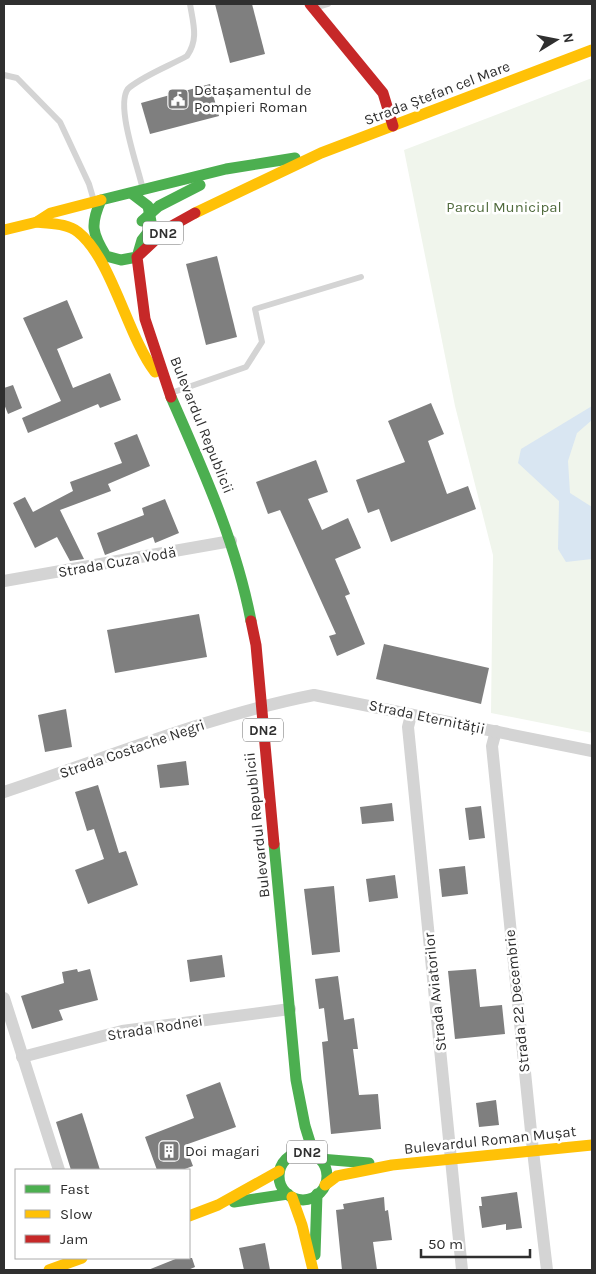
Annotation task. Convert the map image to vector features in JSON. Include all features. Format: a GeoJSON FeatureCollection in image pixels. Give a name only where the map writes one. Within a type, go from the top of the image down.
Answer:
{"type":"FeatureCollection","features":[{"type":"Feature","properties":{"kind":"main road"},"geometry":{"type":"LineString","coordinates":[[312,6],[383,92],[393,126]]}},
{"type":"Feature","properties":{"kind":"main road","name":"Strada Ștefan cel Mare"},"geometry":{"type":"LineString","coordinates":[[321,153],[592,50]]}},
{"type":"Feature","properties":{"kind":"main road","name":"DN2"},"geometry":{"type":"LineString","coordinates":[[97,201],[226,169],[321,153]]}},
{"type":"Feature","properties":{"kind":"main road","name":"DN2"},"geometry":{"type":"LineString","coordinates":[[170,394],[145,358],[123,314],[118,288],[122,254],[137,258],[168,228],[188,216],[321,153]]}},
{"type":"Feature","properties":{"kind":"main road","name":"DN2"},"geometry":{"type":"LineString","coordinates":[[130,237],[152,212],[186,190],[256,165]]}},
{"type":"Feature","properties":{"kind":"main road"},"geometry":{"type":"LineString","coordinates":[[131,193],[147,202],[152,212],[152,227],[142,240],[137,258]]}},
{"type":"Feature","properties":{"kind":"main road"},"geometry":{"type":"LineString","coordinates":[[4,230],[37,222],[52,213],[97,201],[93,216],[92,248]]}},
{"type":"Feature","properties":{"kind":"main road"},"geometry":{"type":"LineString","coordinates":[[37,222],[62,225],[77,231],[92,248],[123,314]]}},
{"type":"Feature","properties":{"kind":"main road"},"geometry":{"type":"LineString","coordinates":[[92,234],[106,256],[122,254]]}},
{"type":"Feature","properties":{"kind":"main road","name":"Bulevardul Republicii"},"geometry":{"type":"LineString","coordinates":[[137,258],[145,319],[170,394],[218,505],[245,587],[256,645],[296,1080],[304,1126],[317,1157]]}},
{"type":"Feature","properties":{"kind":"main road","name":"Bulevardul Republicii"},"geometry":{"type":"LineString","coordinates":[[291,1155],[296,1080]]}},
{"type":"Feature","properties":{"kind":"main road","name":"Bulevardul Roman Mușat"},"geometry":{"type":"LineString","coordinates":[[321,1190],[337,1176],[392,1165],[592,1145]]}},
{"type":"Feature","properties":{"kind":"main road","name":"DN2"},"geometry":{"type":"LineString","coordinates":[[190,1216],[218,1205],[279,1171],[286,1159],[291,1155],[302,1152],[317,1157],[326,1172],[321,1190],[305,1199],[290,1196],[218,1205]]}},
{"type":"Feature","properties":{"kind":"main road","name":"Bulevardul Roman Mușat"},"geometry":{"type":"LineString","coordinates":[[317,1157],[392,1165]]}},
{"type":"Feature","properties":{"kind":"main road","name":"DN2"},"geometry":{"type":"LineString","coordinates":[[279,1171],[280,1184],[290,1196]]}},
{"type":"Feature","properties":{"kind":"main road"},"geometry":{"type":"LineString","coordinates":[[313,1270],[321,1190]]}},
{"type":"Feature","properties":{"kind":"main road"},"geometry":{"type":"LineString","coordinates":[[290,1196],[302,1225],[313,1270]]}},
{"type":"Feature","properties":{"kind":"main road"},"geometry":{"type":"LineString","coordinates":[[49,1270],[79,1259]]}},
{"type":"Feature","properties":{"kind":"street","name":"Strada Cuza Vodă"},"geometry":{"type":"LineString","coordinates":[[4,581],[231,541]]}},
{"type":"Feature","properties":{"kind":"street","name":"Strada Eternității"},"geometry":{"type":"LineString","coordinates":[[262,707],[314,695],[592,751]]}},
{"type":"Feature","properties":{"kind":"street","name":"Strada Costache Negri"},"geometry":{"type":"LineString","coordinates":[[4,792],[262,707]]}},
{"type":"Feature","properties":{"kind":"street","name":"Strada Aviatorilor"},"geometry":{"type":"LineString","coordinates":[[411,715],[408,727],[462,1270]]}},
{"type":"Feature","properties":{"kind":"street","name":"Strada 22 Decembrie"},"geometry":{"type":"LineString","coordinates":[[496,731],[492,746],[533,1151],[547,1270]]}},
{"type":"Feature","properties":{"kind":"street"},"geometry":{"type":"LineString","coordinates":[[4,998],[59,1169]]}},
{"type":"Feature","properties":{"kind":"street","name":"Strada Rodnei"},"geometry":{"type":"LineString","coordinates":[[22,1057],[122,1031],[290,1009]]}},
{"type":"Feature","properties":{"kind":"lane"},"geometry":{"type":"LineString","coordinates":[[144,190],[126,120],[123,100],[130,87],[187,56],[192,49],[196,39],[190,4]]}},
{"type":"Feature","properties":{"kind":"lane"},"geometry":{"type":"LineString","coordinates":[[312,6],[328,4]]}},
{"type":"Feature","properties":{"kind":"lane"},"geometry":{"type":"LineString","coordinates":[[4,75],[17,78],[60,122],[97,201]]}},
{"type":"Feature","properties":{"kind":"lane"},"geometry":{"type":"LineString","coordinates":[[170,394],[246,367],[262,342],[254,309],[361,277]]}},
{"type":"Feature","properties":{"kind":"green space","name":"Parcul Municipal"},"geometry":{"type":"Polygon","coordinates":[[[592,78],[592,733],[491,713],[493,555],[455,406],[404,150],[592,78]]]}},
{"type":"Feature","properties":{"kind":"shaded area"},"geometry":{"type":"Polygon","coordinates":[[[592,406],[592,420],[577,433],[568,461],[570,493],[592,507],[592,559],[566,562],[558,549],[559,501],[518,463],[521,449],[592,406]]]}},
{"type":"Feature","properties":{"kind":"building"},"geometry":{"type":"Polygon","coordinates":[[[215,4],[252,4],[265,54],[230,63],[215,4]]]}},
{"type":"Feature","properties":{"kind":"building"},"geometry":{"type":"Polygon","coordinates":[[[210,84],[219,116],[150,134],[141,103],[210,84]]]}},
{"type":"Feature","properties":{"kind":"building"},"geometry":{"type":"Polygon","coordinates":[[[217,256],[237,337],[206,345],[186,264],[217,256]]]}},
{"type":"Feature","properties":{"kind":"building"},"geometry":{"type":"Polygon","coordinates":[[[67,300],[83,338],[57,349],[73,388],[110,373],[121,400],[100,408],[98,404],[28,433],[22,418],[61,401],[23,318],[67,300]]]}},
{"type":"Feature","properties":{"kind":"building"},"geometry":{"type":"Polygon","coordinates":[[[13,385],[22,408],[8,414],[4,404],[4,388],[13,385]]]}},
{"type":"Feature","properties":{"kind":"building"},"geometry":{"type":"Polygon","coordinates":[[[431,403],[444,434],[428,441],[447,494],[468,486],[476,509],[391,542],[379,509],[368,513],[356,480],[405,462],[388,421],[431,403]]]}},
{"type":"Feature","properties":{"kind":"building"},"geometry":{"type":"Polygon","coordinates":[[[137,434],[150,466],[108,484],[111,491],[60,510],[84,559],[70,561],[57,537],[35,548],[13,503],[25,497],[33,512],[73,491],[70,482],[122,463],[114,443],[137,434]]]}},
{"type":"Feature","properties":{"kind":"building"},"geometry":{"type":"Polygon","coordinates":[[[316,460],[328,492],[308,499],[322,530],[348,518],[361,548],[335,559],[350,594],[345,596],[365,644],[337,656],[329,636],[336,634],[280,510],[268,514],[256,482],[316,460]]]}},
{"type":"Feature","properties":{"kind":"building"},"geometry":{"type":"Polygon","coordinates":[[[165,499],[179,533],[155,543],[153,537],[105,555],[97,533],[144,515],[142,508],[165,499]]]}},
{"type":"Feature","properties":{"kind":"building"},"geometry":{"type":"Polygon","coordinates":[[[199,614],[207,657],[115,673],[107,630],[199,614]]]}},
{"type":"Feature","properties":{"kind":"building"},"geometry":{"type":"Polygon","coordinates":[[[384,644],[489,668],[481,704],[376,679],[384,644]]]}},
{"type":"Feature","properties":{"kind":"building"},"geometry":{"type":"Polygon","coordinates":[[[66,709],[72,747],[45,752],[38,715],[66,709]]]}},
{"type":"Feature","properties":{"kind":"building"},"geometry":{"type":"Polygon","coordinates":[[[186,761],[189,785],[160,788],[157,765],[186,761]]]}},
{"type":"Feature","properties":{"kind":"building"},"geometry":{"type":"Polygon","coordinates":[[[98,785],[119,853],[126,851],[138,885],[88,904],[75,870],[104,859],[94,829],[87,831],[75,792],[98,785]]]}},
{"type":"Feature","properties":{"kind":"building"},"geometry":{"type":"Polygon","coordinates":[[[392,803],[394,821],[362,824],[360,807],[392,803]]]}},
{"type":"Feature","properties":{"kind":"building"},"geometry":{"type":"Polygon","coordinates":[[[481,806],[485,838],[469,840],[465,808],[481,806]]]}},
{"type":"Feature","properties":{"kind":"building"},"geometry":{"type":"Polygon","coordinates":[[[465,866],[468,894],[442,897],[439,869],[465,866]]]}},
{"type":"Feature","properties":{"kind":"building"},"geometry":{"type":"Polygon","coordinates":[[[395,875],[398,898],[369,902],[366,879],[395,875]]]}},
{"type":"Feature","properties":{"kind":"building"},"geometry":{"type":"Polygon","coordinates":[[[334,886],[340,952],[312,955],[304,889],[334,886]]]}},
{"type":"Feature","properties":{"kind":"building"},"geometry":{"type":"Polygon","coordinates":[[[222,955],[225,977],[190,982],[187,960],[222,955]]]}},
{"type":"Feature","properties":{"kind":"building"},"geometry":{"type":"Polygon","coordinates":[[[77,969],[78,972],[90,969],[98,1000],[59,1010],[63,1020],[32,1029],[21,996],[64,983],[62,972],[77,969]]]}},
{"type":"Feature","properties":{"kind":"building"},"geometry":{"type":"Polygon","coordinates":[[[476,969],[480,1007],[502,1005],[505,1034],[455,1039],[448,971],[476,969]]]}},
{"type":"Feature","properties":{"kind":"building"},"geometry":{"type":"Polygon","coordinates":[[[338,976],[344,1020],[354,1018],[358,1049],[353,1049],[359,1095],[378,1094],[381,1129],[331,1134],[322,1042],[328,1041],[324,1008],[319,1009],[315,979],[338,976]]]}},
{"type":"Feature","properties":{"kind":"building"},"geometry":{"type":"Polygon","coordinates":[[[220,1082],[236,1127],[185,1145],[193,1166],[185,1169],[157,1169],[145,1137],[194,1118],[186,1095],[220,1082]]]}},
{"type":"Feature","properties":{"kind":"building"},"geometry":{"type":"Polygon","coordinates":[[[496,1100],[499,1125],[479,1127],[476,1103],[496,1100]]]}},
{"type":"Feature","properties":{"kind":"building"},"geometry":{"type":"Polygon","coordinates":[[[82,1113],[100,1169],[71,1169],[56,1122],[82,1113]]]}},
{"type":"Feature","properties":{"kind":"building"},"geometry":{"type":"Polygon","coordinates":[[[517,1192],[522,1228],[506,1230],[506,1224],[482,1228],[479,1206],[482,1206],[481,1197],[517,1192]]]}},
{"type":"Feature","properties":{"kind":"building"},"geometry":{"type":"Polygon","coordinates":[[[384,1197],[385,1211],[388,1210],[392,1240],[373,1242],[377,1270],[342,1270],[336,1210],[344,1209],[343,1204],[384,1197]]]}},
{"type":"Feature","properties":{"kind":"building"},"geometry":{"type":"Polygon","coordinates":[[[265,1243],[270,1270],[244,1270],[239,1248],[265,1243]]]}},
{"type":"Feature","properties":{"kind":"building"},"geometry":{"type":"Polygon","coordinates":[[[190,1258],[192,1258],[195,1267],[188,1270],[148,1270],[176,1259],[190,1258]]]}},
{"type":"Feature","properties":{"kind":"traffic: fast"},"geometry":{"type":"LineString","coordinates":[[131,193],[148,206],[152,227],[142,240],[137,257],[121,260],[106,256],[95,235],[94,229],[95,216],[101,200],[226,169],[295,158]]}},
{"type":"Feature","properties":{"kind":"traffic: fast"},"geometry":{"type":"LineString","coordinates":[[142,221],[159,206],[200,185]]}},
{"type":"Feature","properties":{"kind":"traffic: fast"},"geometry":{"type":"LineString","coordinates":[[171,397],[228,535],[245,592],[251,621]]}},
{"type":"Feature","properties":{"kind":"traffic: fast"},"geometry":{"type":"LineString","coordinates":[[274,844],[296,1080],[305,1126],[314,1155]]}},
{"type":"Feature","properties":{"kind":"traffic: fast"},"geometry":{"type":"LineString","coordinates":[[303,1152],[312,1154],[320,1159],[325,1167],[327,1176],[325,1185],[320,1193],[312,1198],[303,1200],[294,1198],[286,1193],[281,1185],[279,1176],[281,1167],[286,1159],[294,1154],[303,1152]]}},
{"type":"Feature","properties":{"kind":"traffic: fast"},"geometry":{"type":"LineString","coordinates":[[320,1159],[369,1163]]}},
{"type":"Feature","properties":{"kind":"traffic: fast"},"geometry":{"type":"LineString","coordinates":[[234,1202],[288,1194]]}},
{"type":"Feature","properties":{"kind":"traffic: fast"},"geometry":{"type":"LineString","coordinates":[[315,1255],[317,1194]]}},
{"type":"Feature","properties":{"kind":"traffic: slow"},"geometry":{"type":"LineString","coordinates":[[195,213],[321,153],[592,50]]}},
{"type":"Feature","properties":{"kind":"traffic: slow"},"geometry":{"type":"LineString","coordinates":[[4,230],[37,222],[51,213],[101,200]]}},
{"type":"Feature","properties":{"kind":"traffic: slow"},"geometry":{"type":"LineString","coordinates":[[37,222],[58,224],[74,229],[90,244],[110,278],[136,338],[155,372]]}},
{"type":"Feature","properties":{"kind":"traffic: slow"},"geometry":{"type":"LineString","coordinates":[[325,1185],[337,1176],[392,1165],[592,1145]]}},
{"type":"Feature","properties":{"kind":"traffic: slow"},"geometry":{"type":"LineString","coordinates":[[190,1216],[218,1205],[279,1171]]}},
{"type":"Feature","properties":{"kind":"traffic: slow"},"geometry":{"type":"LineString","coordinates":[[292,1197],[302,1225],[313,1270]]}},
{"type":"Feature","properties":{"kind":"traffic: slow"},"geometry":{"type":"LineString","coordinates":[[49,1270],[79,1259]]}},
{"type":"Feature","properties":{"kind":"traffic: jam"},"geometry":{"type":"LineString","coordinates":[[310,4],[383,93],[393,126]]}},
{"type":"Feature","properties":{"kind":"traffic: jam"},"geometry":{"type":"LineString","coordinates":[[171,397],[145,319],[137,257],[168,228],[195,213]]}},
{"type":"Feature","properties":{"kind":"traffic: jam"},"geometry":{"type":"LineString","coordinates":[[251,621],[256,645],[274,844]]}},
{"type":"Feature","properties":{"kind":"place","name":"Detașamentul de Pompieri Roman"},"geometry":{"type":"Point","coordinates":[178,99]}},
{"type":"Feature","properties":{"kind":"place","name":"Doi magari"},"geometry":{"type":"Point","coordinates":[169,1151]}}]}
